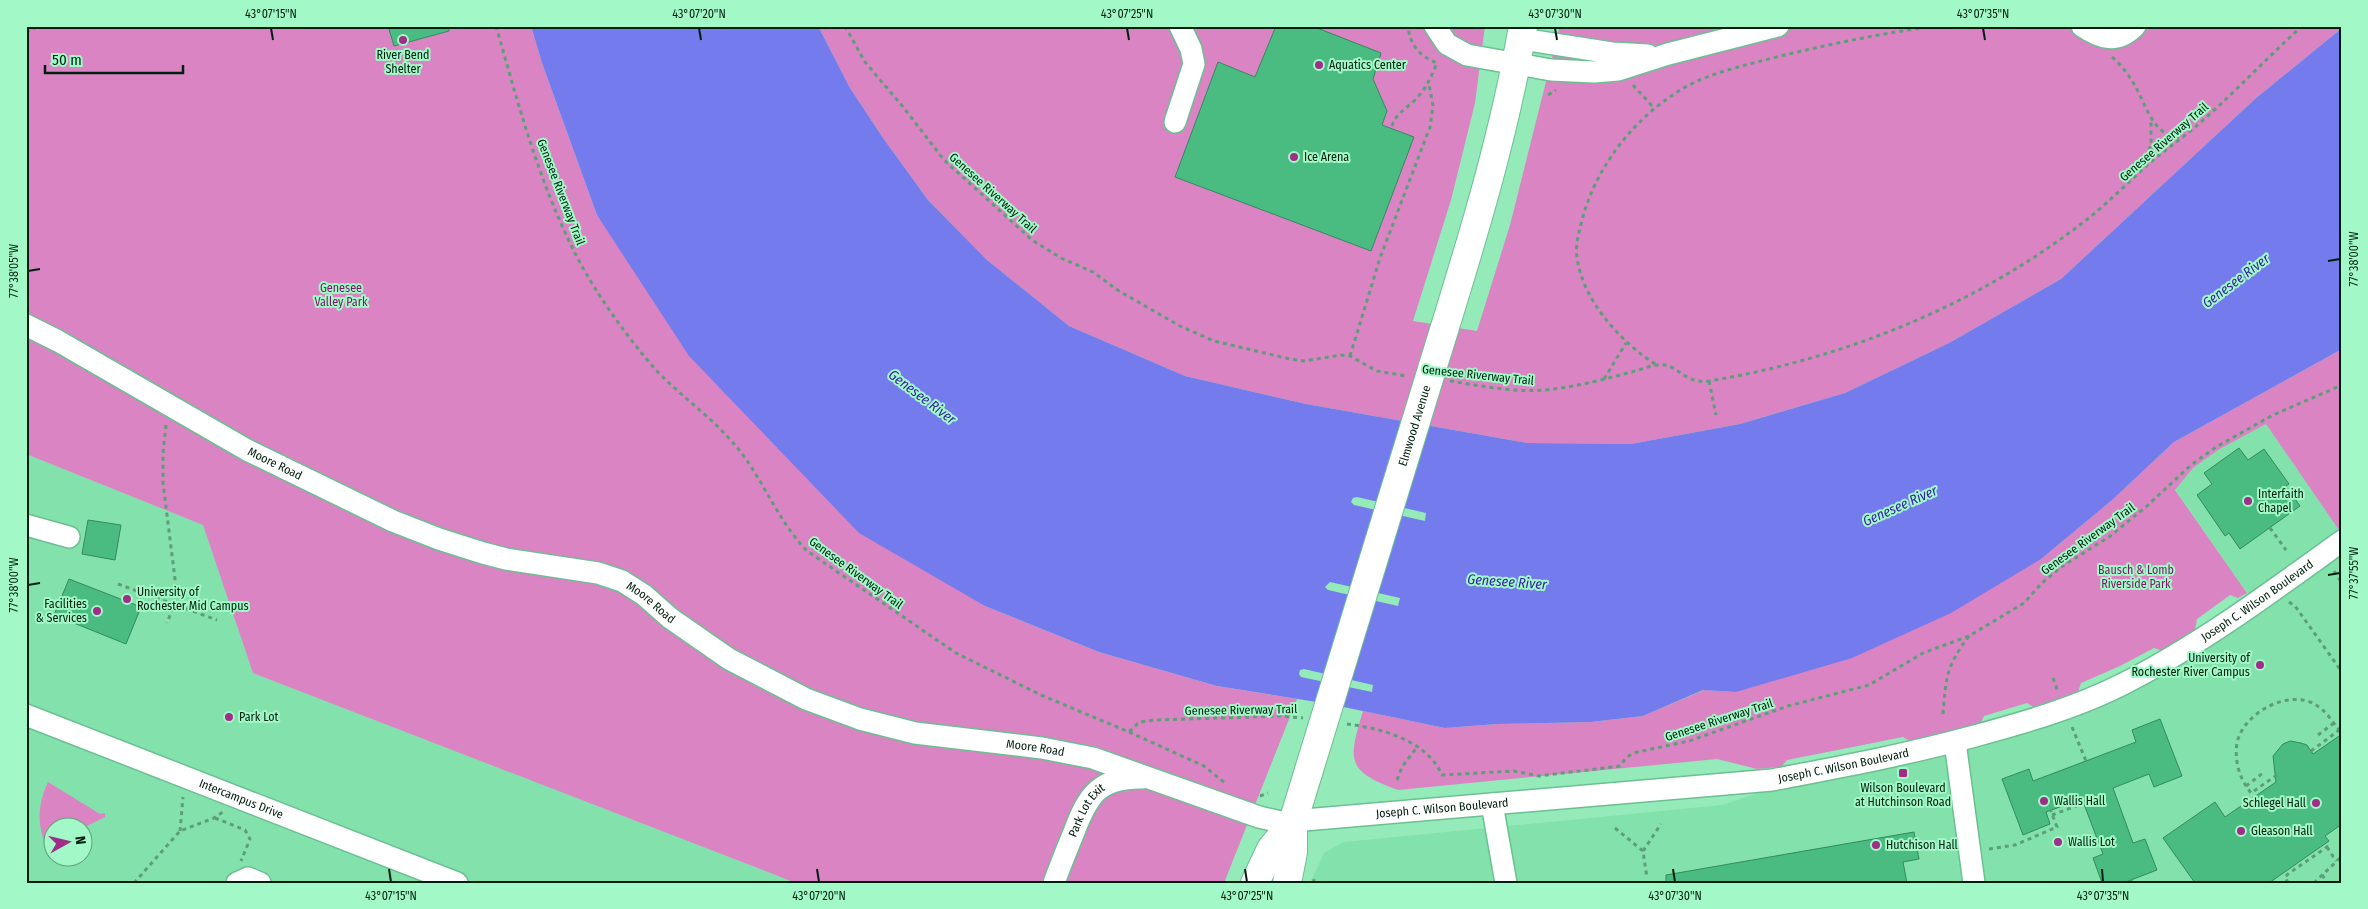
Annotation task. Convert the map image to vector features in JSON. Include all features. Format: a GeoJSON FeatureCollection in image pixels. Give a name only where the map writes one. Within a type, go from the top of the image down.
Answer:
{"type":"FeatureCollection","features":[{"type":"Feature","properties":{"kind":"main road","name":"Elmwood Avenue"},"geometry":{"type":"LineString","coordinates":[[1287,883],[1293,852],[1293,822],[1482,206],[1520,43]]}},
{"type":"Feature","properties":{"kind":"main road","name":"Elmwood Avenue"},"geometry":{"type":"LineString","coordinates":[[1255,883],[1272,849],[1293,822]]}},
{"type":"Feature","properties":{"kind":"street"},"geometry":{"type":"LineString","coordinates":[[1174,122],[1194,64],[1191,49],[1180,26]]}},
{"type":"Feature","properties":{"kind":"street"},"geometry":{"type":"LineString","coordinates":[[1435,26],[1447,44],[1456,50],[1483,58],[1520,43],[1559,70],[1607,72],[1668,54],[1778,26]]}},
{"type":"Feature","properties":{"kind":"street"},"geometry":{"type":"LineString","coordinates":[[2082,26],[2100,37],[2110,38],[2126,34],[2135,26]]}},
{"type":"Feature","properties":{"kind":"street","name":"Moore Road"},"geometry":{"type":"LineString","coordinates":[[26,326],[58,341],[174,409],[289,471],[393,521],[439,540],[506,559],[598,573],[622,581],[644,595],[670,618],[729,660],[780,687],[832,710],[915,733],[1033,746],[1076,754],[1151,778],[1259,817],[1293,822]]}},
{"type":"Feature","properties":{"kind":"street"},"geometry":{"type":"LineString","coordinates":[[26,525],[69,537]]}},
{"type":"Feature","properties":{"kind":"street","name":"Joseph C. Wilson Boulevard"},"geometry":{"type":"LineString","coordinates":[[1293,822],[1772,780],[1858,764],[1954,742],[2032,720],[2120,686],[2206,635],[2342,541]]}},
{"type":"Feature","properties":{"kind":"street","name":"Intercampus Drive"},"geometry":{"type":"LineString","coordinates":[[26,715],[456,883]]}},
{"type":"Feature","properties":{"kind":"street"},"geometry":{"type":"LineString","coordinates":[[1954,742],[1974,883]]}},
{"type":"Feature","properties":{"kind":"street","name":"Park Lot Exit"},"geometry":{"type":"LineString","coordinates":[[1054,883],[1084,807],[1094,792],[1126,778],[1151,778]]}},
{"type":"Feature","properties":{"kind":"street"},"geometry":{"type":"LineString","coordinates":[[1492,804],[1506,883]]}},
{"type":"Feature","properties":{"kind":"street"},"geometry":{"type":"LineString","coordinates":[[239,873],[260,883]]}},
{"type":"Feature","properties":{"kind":"path"},"geometry":{"type":"LineString","coordinates":[[26,32],[39,26]]}},
{"type":"Feature","properties":{"kind":"path","name":"Genesee Riverway Trail"},"geometry":{"type":"LineString","coordinates":[[496,26],[544,178],[563,228],[588,276],[630,338],[665,380],[720,429],[747,459],[797,540],[819,560],[956,653],[1041,695],[1129,732],[1134,724],[1156,720],[1280,716],[1310,719]]}},
{"type":"Feature","properties":{"kind":"path","name":"Genesee Riverway Trail"},"geometry":{"type":"LineString","coordinates":[[845,26],[865,62],[944,160],[1032,240],[1061,258],[1093,272],[1119,292],[1180,326],[1214,341],[1290,359],[1304,361],[1342,355],[1350,356],[1377,370],[1430,375],[1535,390],[1566,387],[1666,364],[1688,379],[1698,382],[1709,382],[1795,364],[1824,355],[1884,334],[1943,308],[2015,268],[2059,240],[2108,202],[2146,166],[2184,137],[2302,26]]}},
{"type":"Feature","properties":{"kind":"path"},"geometry":{"type":"LineString","coordinates":[[1392,126],[1395,116],[1415,100],[1429,84],[1436,63],[1418,53],[1410,37],[1408,26]]}},
{"type":"Feature","properties":{"kind":"path"},"geometry":{"type":"LineString","coordinates":[[1656,365],[1626,343],[1614,330],[1593,299],[1580,270],[1576,249],[1592,189],[1606,164],[1640,122],[1654,108],[1674,94],[1721,71],[1843,42],[1935,26]]}},
{"type":"Feature","properties":{"kind":"path"},"geometry":{"type":"LineString","coordinates":[[2104,52],[2120,64],[2127,73],[2151,118],[2163,133],[2170,136],[2184,137]]}},
{"type":"Feature","properties":{"kind":"path"},"geometry":{"type":"LineString","coordinates":[[1350,356],[1380,258],[1430,127],[1432,106],[1429,84]]}},
{"type":"Feature","properties":{"kind":"path"},"geometry":{"type":"LineString","coordinates":[[2146,166],[2151,142],[2151,118]]}},
{"type":"Feature","properties":{"kind":"path"},"geometry":{"type":"LineString","coordinates":[[1604,379],[1626,343]]}},
{"type":"Feature","properties":{"kind":"path"},"geometry":{"type":"LineString","coordinates":[[1709,382],[1716,415]]}},
{"type":"Feature","properties":{"kind":"path","name":"Genesee Riverway Trail"},"geometry":{"type":"LineString","coordinates":[[1345,724],[1389,732],[1417,748],[1437,766],[1442,775],[1514,771],[1539,776],[1620,766],[1626,758],[1633,754],[1689,741],[1788,706],[1869,685],[1923,653],[1969,636],[2024,603],[2042,583],[2061,567],[2109,537],[2192,465],[2216,448],[2273,415],[2342,385]]}},
{"type":"Feature","properties":{"kind":"path"},"geometry":{"type":"LineString","coordinates":[[168,623],[174,605],[176,587],[163,468],[165,428],[174,409]]}},
{"type":"Feature","properties":{"kind":"path"},"geometry":{"type":"LineString","coordinates":[[2270,528],[2286,550]]}},
{"type":"Feature","properties":{"kind":"path"},"geometry":{"type":"LineString","coordinates":[[118,584],[217,620]]}},
{"type":"Feature","properties":{"kind":"path"},"geometry":{"type":"LineString","coordinates":[[2288,601],[2295,606],[2342,672]]}},
{"type":"Feature","properties":{"kind":"path"},"geometry":{"type":"LineString","coordinates":[[1943,714],[1945,682],[1953,658],[1969,636]]}},
{"type":"Feature","properties":{"kind":"path"},"geometry":{"type":"LineString","coordinates":[[2053,678],[2060,698]]}},
{"type":"Feature","properties":{"kind":"path"},"geometry":{"type":"LineString","coordinates":[[2277,775],[2251,793],[2238,771],[2236,757],[2237,742],[2242,730],[2265,708],[2284,700],[2302,699],[2316,704],[2340,729],[2311,751]]}},
{"type":"Feature","properties":{"kind":"path"},"geometry":{"type":"LineString","coordinates":[[2318,735],[2334,723]]}},
{"type":"Feature","properties":{"kind":"path"},"geometry":{"type":"LineString","coordinates":[[2072,725],[2086,761]]}},
{"type":"Feature","properties":{"kind":"path"},"geometry":{"type":"LineString","coordinates":[[1129,732],[1204,766],[1229,786]]}},
{"type":"Feature","properties":{"kind":"path"},"geometry":{"type":"LineString","coordinates":[[1396,780],[1402,767],[1417,748]]}},
{"type":"Feature","properties":{"kind":"path"},"geometry":{"type":"LineString","coordinates":[[2246,786],[2263,773]]}},
{"type":"Feature","properties":{"kind":"path"},"geometry":{"type":"LineString","coordinates":[[180,831],[185,778]]}},
{"type":"Feature","properties":{"kind":"path"},"geometry":{"type":"LineString","coordinates":[[1258,797],[1268,793]]}},
{"type":"Feature","properties":{"kind":"path"},"geometry":{"type":"LineString","coordinates":[[1987,849],[2015,844],[2057,827],[2051,813],[2084,802]]}},
{"type":"Feature","properties":{"kind":"path"},"geometry":{"type":"LineString","coordinates":[[134,883],[180,831],[214,818],[222,814],[225,809]]}},
{"type":"Feature","properties":{"kind":"path"},"geometry":{"type":"LineString","coordinates":[[214,818],[245,830],[250,839],[239,873]]}},
{"type":"Feature","properties":{"kind":"path"},"geometry":{"type":"LineString","coordinates":[[1647,878],[1643,851],[1661,824]]}},
{"type":"Feature","properties":{"kind":"path"},"geometry":{"type":"LineString","coordinates":[[1615,828],[1643,851]]}},
{"type":"Feature","properties":{"kind":"path"},"geometry":{"type":"LineString","coordinates":[[2288,883],[2285,877],[2288,874],[2326,845],[2336,861]]}},
{"type":"Feature","properties":{"kind":"path"},"geometry":{"type":"LineString","coordinates":[[2314,883],[2342,856]]}},
{"type":"Feature","properties":{"kind":"path"},"geometry":{"type":"LineString","coordinates":[[2322,875],[2328,883]]}},
{"type":"Feature","properties":{"kind":"path"},"geometry":{"type":"LineString","coordinates":[[1313,883],[1315,877]]}},
{"type":"Feature","properties":{"kind":"shaded area","name":"University of Rochester River Campus"},"geometry":{"type":"Polygon","coordinates":[[[2266,424],[2342,534],[2342,883],[1310,883],[1324,853],[1344,842],[1722,805],[1764,791],[1879,770],[1979,746],[2033,731],[2080,714],[2260,611],[2175,489],[2193,468],[2218,450],[2266,424]]]}},
{"type":"Feature","properties":{"kind":"shaded area","name":"University of Rochester Mid Campus"},"geometry":{"type":"Polygon","coordinates":[[[26,454],[203,525],[253,673],[796,883],[26,883],[26,454]]]}},
{"type":"Feature","properties":{"kind":"green space","name":"Genesee Valley Park"},"geometry":{"type":"Polygon","coordinates":[[[26,26],[531,26],[542,63],[597,215],[985,606],[1099,652],[1217,686],[1297,699],[1224,883],[796,883],[253,673],[203,525],[26,454],[26,26]]]}},
{"type":"Feature","properties":{"kind":"green space"},"geometry":{"type":"Polygon","coordinates":[[[818,26],[1485,26],[1475,103],[1451,200],[1413,321],[1477,331],[1510,225],[1560,26],[2342,28],[2255,99],[2061,279],[1949,343],[1845,393],[1740,424],[1631,444],[1527,443],[1306,404],[1185,376],[1069,326],[987,260],[928,200],[850,88],[818,26]]]}},
{"type":"Feature","properties":{"kind":"green space","name":"Bausch & Lomb Riverside Park"},"geometry":{"type":"Polygon","coordinates":[[[2342,349],[2342,528],[2339,530],[2266,424],[2218,450],[2193,468],[2175,490],[2247,593],[2238,598],[2230,595],[2197,619],[2195,630],[2163,651],[2154,648],[2120,666],[2081,683],[2078,692],[2035,708],[2027,703],[1984,716],[1980,724],[1911,742],[1903,737],[1787,760],[1781,767],[1757,769],[1717,759],[1398,790],[1368,777],[1355,762],[1355,742],[1363,711],[1445,728],[1497,724],[1591,722],[1643,716],[1704,690],[1736,692],[2041,559],[2111,501],[2174,442],[2342,349]]]}},
{"type":"Feature","properties":{"kind":"green space"},"geometry":{"type":"Polygon","coordinates":[[[48,782],[100,814],[105,813],[105,817],[92,824],[92,816],[42,816],[42,835],[40,807],[48,782]]]}},
{"type":"Feature","properties":{"kind":"water","name":"Genesee River"},"geometry":{"type":"Polygon","coordinates":[[[531,26],[818,26],[850,88],[928,200],[987,260],[1069,326],[1185,376],[1306,404],[1527,443],[1631,444],[1740,424],[1845,393],[1949,343],[2061,279],[2255,99],[2342,28],[2342,349],[2174,442],[2111,501],[2041,559],[1951,613],[1852,658],[1736,692],[1703,690],[1643,716],[1591,722],[1497,724],[1445,728],[1329,704],[1217,686],[1099,652],[985,606],[859,533],[689,356],[597,215],[542,63],[531,26]],[[1357,497],[1353,498],[1351,502],[1354,505],[1425,521],[1426,513],[1357,497]],[[1330,582],[1325,587],[1328,590],[1398,606],[1400,598],[1330,582]],[[1304,669],[1300,670],[1299,674],[1301,677],[1372,692],[1373,685],[1304,669]]]}},
{"type":"Feature","properties":{"kind":"building","name":"River Bend Shelter"},"geometry":{"type":"Polygon","coordinates":[[[388,26],[449,26],[449,31],[394,46],[388,26]]]}},
{"type":"Feature","properties":{"kind":"building","name":"Ice Arena"},"geometry":{"type":"Polygon","coordinates":[[[1276,26],[1312,26],[1381,53],[1373,79],[1387,111],[1382,125],[1414,137],[1371,251],[1175,177],[1218,62],[1255,77],[1276,26]]]}},
{"type":"Feature","properties":{"kind":"building","name":"Interfaith Chapel"},"geometry":{"type":"Polygon","coordinates":[[[2239,448],[2248,460],[2264,449],[2289,484],[2286,486],[2300,506],[2240,549],[2229,533],[2225,536],[2197,495],[2212,484],[2204,473],[2239,448]]]}},
{"type":"Feature","properties":{"kind":"building"},"geometry":{"type":"Polygon","coordinates":[[[88,520],[121,525],[115,560],[82,554],[88,520]]]}},
{"type":"Feature","properties":{"kind":"building","name":"Facilities & Services"},"geometry":{"type":"Polygon","coordinates":[[[69,579],[141,607],[126,644],[54,615],[69,579]]]}},
{"type":"Feature","properties":{"kind":"building","name":"Wallis Hall"},"geometry":{"type":"Polygon","coordinates":[[[2160,719],[2182,776],[2154,787],[2149,774],[2113,788],[2133,843],[2145,839],[2157,870],[2123,883],[2102,883],[2093,858],[2103,854],[2082,799],[2046,812],[2050,824],[2023,835],[2002,779],[2029,769],[2033,781],[2086,761],[2136,742],[2132,730],[2160,719]]]}},
{"type":"Feature","properties":{"kind":"building","name":"Gleason Hall"},"geometry":{"type":"Polygon","coordinates":[[[2342,734],[2342,824],[2325,836],[2329,841],[2269,883],[2195,883],[2163,838],[2215,802],[2225,817],[2276,782],[2273,756],[2283,744],[2290,741],[2307,745],[2313,754],[2342,734]]]}},
{"type":"Feature","properties":{"kind":"building","name":"Hutchison Hall"},"geometry":{"type":"Polygon","coordinates":[[[1914,832],[1919,859],[1903,862],[1907,883],[1666,883],[1666,875],[1914,832]]]}},
{"type":"Feature","properties":{"kind":"place","name":"River Bend Shelter"},"geometry":{"type":"Point","coordinates":[403,40]}},
{"type":"Feature","properties":{"kind":"place","name":"Aquatics Center"},"geometry":{"type":"Point","coordinates":[1319,65]}},
{"type":"Feature","properties":{"kind":"place","name":"Ice Arena"},"geometry":{"type":"Point","coordinates":[1294,157]}},
{"type":"Feature","properties":{"kind":"place","name":"Interfaith Chapel"},"geometry":{"type":"Point","coordinates":[2248,501]}},
{"type":"Feature","properties":{"kind":"place","name":"University of Rochester Mid Campus"},"geometry":{"type":"Point","coordinates":[127,599]}},
{"type":"Feature","properties":{"kind":"place","name":"Facilities & Services"},"geometry":{"type":"Point","coordinates":[97,611]}},
{"type":"Feature","properties":{"kind":"place","name":"University of Rochester River Campus"},"geometry":{"type":"Point","coordinates":[2260,665]}},
{"type":"Feature","properties":{"kind":"place","name":"Park Lot"},"geometry":{"type":"Point","coordinates":[229,717]}},
{"type":"Feature","properties":{"kind":"place","name":"Wilson Boulevard at Hutchinson Road"},"geometry":{"type":"Point","coordinates":[1903,773]}},
{"type":"Feature","properties":{"kind":"place","name":"Wallis Hall"},"geometry":{"type":"Point","coordinates":[2044,801]}},
{"type":"Feature","properties":{"kind":"place","name":"Schlegel Hall"},"geometry":{"type":"Point","coordinates":[2316,803]}},
{"type":"Feature","properties":{"kind":"place","name":"Gleason Hall"},"geometry":{"type":"Point","coordinates":[2241,831]}},
{"type":"Feature","properties":{"kind":"place","name":"Wallis Lot"},"geometry":{"type":"Point","coordinates":[2058,842]}},
{"type":"Feature","properties":{"kind":"place","name":"Hutchison Hall"},"geometry":{"type":"Point","coordinates":[1876,845]}}]}
